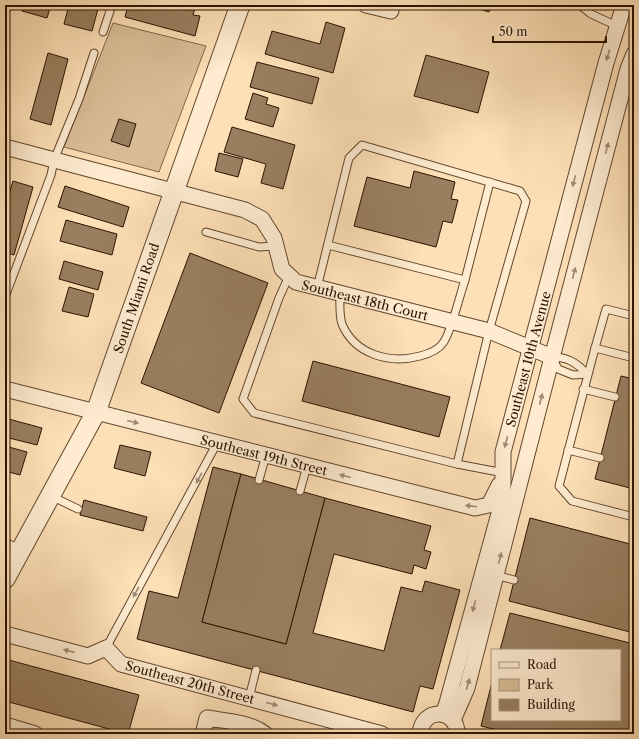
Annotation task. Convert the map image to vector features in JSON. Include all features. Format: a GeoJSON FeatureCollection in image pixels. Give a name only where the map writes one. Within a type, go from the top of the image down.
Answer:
{"type":"FeatureCollection","features":[{"type":"Feature","properties":{"kind":"street","name":"South Miami Road"},"geometry":{"type":"LineString","coordinates":[[5,579],[13,546],[50,496],[96,412],[240,5]]}},
{"type":"Feature","properties":{"kind":"street"},"geometry":{"type":"LineString","coordinates":[[366,5],[392,8]]}},
{"type":"Feature","properties":{"kind":"street","name":"Southeast 10th Avenue"},"geometry":{"type":"LineString","coordinates":[[420,734],[422,723],[431,715],[451,723],[467,688],[500,510],[504,473],[503,452],[601,79],[624,5]]}},
{"type":"Feature","properties":{"kind":"street","name":"Southeast 10th Avenue"},"geometry":{"type":"LineString","coordinates":[[489,574],[552,357],[628,69],[634,54]]}},
{"type":"Feature","properties":{"kind":"street","name":"Southeast 18th Court"},"geometry":{"type":"LineString","coordinates":[[5,147],[245,210],[262,219],[274,238],[282,269],[296,282],[488,331],[552,357]]}},
{"type":"Feature","properties":{"kind":"street"},"geometry":{"type":"LineString","coordinates":[[559,241],[581,248]]}},
{"type":"Feature","properties":{"kind":"street","name":"Southeast 19th Street"},"geometry":{"type":"LineString","coordinates":[[5,389],[475,508],[489,505],[493,500],[504,473]]}},
{"type":"Feature","properties":{"kind":"street"},"geometry":{"type":"LineString","coordinates":[[5,634],[88,656],[106,648]]}},
{"type":"Feature","properties":{"kind":"street","name":"Southeast 20th Street"},"geometry":{"type":"LineString","coordinates":[[106,648],[121,664],[382,734]]}},
{"type":"Feature","properties":{"kind":"street"},"geometry":{"type":"LineString","coordinates":[[203,734],[207,718],[234,722],[261,731],[265,734]]}},
{"type":"Feature","properties":{"kind":"street"},"geometry":{"type":"LineString","coordinates":[[5,725],[36,734]]}},
{"type":"Feature","properties":{"kind":"lane"},"geometry":{"type":"LineString","coordinates":[[103,32],[112,5]]}},
{"type":"Feature","properties":{"kind":"lane"},"geometry":{"type":"LineString","coordinates":[[580,5],[591,14],[617,26]]}},
{"type":"Feature","properties":{"kind":"lane"},"geometry":{"type":"LineString","coordinates":[[5,297],[51,175],[54,160],[79,99],[94,53]]}},
{"type":"Feature","properties":{"kind":"lane"},"geometry":{"type":"LineString","coordinates":[[317,288],[349,158],[362,145],[520,191],[526,201],[488,331],[457,464]]}},
{"type":"Feature","properties":{"kind":"lane"},"geometry":{"type":"LineString","coordinates":[[340,294],[342,324],[349,335],[360,347],[370,353],[392,360],[405,360],[428,354],[442,344],[449,335],[451,322],[465,280],[490,182]]}},
{"type":"Feature","properties":{"kind":"lane"},"geometry":{"type":"LineString","coordinates":[[206,232],[259,247],[276,246]]}},
{"type":"Feature","properties":{"kind":"lane"},"geometry":{"type":"LineString","coordinates":[[328,245],[465,280]]}},
{"type":"Feature","properties":{"kind":"lane"},"geometry":{"type":"LineString","coordinates":[[290,276],[279,298],[243,399],[254,412],[457,464],[504,473]]}},
{"type":"Feature","properties":{"kind":"lane"},"geometry":{"type":"LineString","coordinates":[[634,316],[606,309],[583,389],[559,486],[572,501],[634,517]]}},
{"type":"Feature","properties":{"kind":"lane"},"geometry":{"type":"LineString","coordinates":[[595,348],[634,358]]}},
{"type":"Feature","properties":{"kind":"lane"},"geometry":{"type":"LineString","coordinates":[[552,357],[562,357],[577,363],[587,374],[573,375],[558,369],[552,357]]}},
{"type":"Feature","properties":{"kind":"lane"},"geometry":{"type":"LineString","coordinates":[[583,389],[615,397]]}},
{"type":"Feature","properties":{"kind":"lane"},"geometry":{"type":"LineString","coordinates":[[106,648],[217,443]]}},
{"type":"Feature","properties":{"kind":"lane"},"geometry":{"type":"LineString","coordinates":[[568,450],[600,458]]}},
{"type":"Feature","properties":{"kind":"lane"},"geometry":{"type":"LineString","coordinates":[[259,480],[266,455]]}},
{"type":"Feature","properties":{"kind":"lane"},"geometry":{"type":"LineString","coordinates":[[300,491],[307,466]]}},
{"type":"Feature","properties":{"kind":"lane"},"geometry":{"type":"LineString","coordinates":[[50,496],[78,509]]}},
{"type":"Feature","properties":{"kind":"lane"},"geometry":{"type":"LineString","coordinates":[[489,574],[514,580]]}},
{"type":"Feature","properties":{"kind":"lane"},"geometry":{"type":"LineString","coordinates":[[249,698],[256,670]]}},
{"type":"Feature","properties":{"kind":"green space"},"geometry":{"type":"Polygon","coordinates":[[[113,23],[206,46],[159,172],[64,147],[113,23]]]}},
{"type":"Feature","properties":{"kind":"building"},"geometry":{"type":"Polygon","coordinates":[[[5,5],[11,5],[9,14],[5,13],[5,5]]]}},
{"type":"Feature","properties":{"kind":"building"},"geometry":{"type":"Polygon","coordinates":[[[23,5],[51,5],[47,18],[22,11],[23,5]]]}},
{"type":"Feature","properties":{"kind":"building"},"geometry":{"type":"Polygon","coordinates":[[[69,5],[99,5],[92,31],[64,24],[69,5]]]}},
{"type":"Feature","properties":{"kind":"building"},"geometry":{"type":"Polygon","coordinates":[[[128,5],[168,5],[187,10],[189,5],[196,5],[193,15],[200,16],[195,36],[125,17],[128,5]]]}},
{"type":"Feature","properties":{"kind":"building"},"geometry":{"type":"Polygon","coordinates":[[[466,5],[491,5],[489,12],[466,5]]]}},
{"type":"Feature","properties":{"kind":"building"},"geometry":{"type":"Polygon","coordinates":[[[326,22],[345,28],[333,73],[265,54],[272,31],[320,44],[326,22]]]}},
{"type":"Feature","properties":{"kind":"building"},"geometry":{"type":"Polygon","coordinates":[[[48,53],[68,59],[51,125],[30,119],[48,53]]]}},
{"type":"Feature","properties":{"kind":"building"},"geometry":{"type":"Polygon","coordinates":[[[426,55],[489,72],[478,113],[414,96],[426,55]]]}},
{"type":"Feature","properties":{"kind":"building"},"geometry":{"type":"Polygon","coordinates":[[[257,62],[319,78],[312,104],[250,87],[257,62]]]}},
{"type":"Feature","properties":{"kind":"building"},"geometry":{"type":"Polygon","coordinates":[[[253,93],[268,98],[266,104],[279,108],[273,127],[245,119],[253,93]]]}},
{"type":"Feature","properties":{"kind":"building"},"geometry":{"type":"Polygon","coordinates":[[[119,119],[136,124],[129,147],[111,141],[119,119]]]}},
{"type":"Feature","properties":{"kind":"building"},"geometry":{"type":"Polygon","coordinates":[[[232,127],[295,145],[283,189],[261,183],[266,164],[224,152],[232,127]]]}},
{"type":"Feature","properties":{"kind":"building"},"geometry":{"type":"Polygon","coordinates":[[[219,153],[243,159],[238,177],[215,171],[219,153]]]}},
{"type":"Feature","properties":{"kind":"building"},"geometry":{"type":"Polygon","coordinates":[[[414,171],[455,182],[451,199],[458,200],[452,223],[443,221],[436,247],[354,226],[367,177],[410,188],[414,171]]]}},
{"type":"Feature","properties":{"kind":"building"},"geometry":{"type":"Polygon","coordinates":[[[13,181],[33,187],[14,255],[5,252],[5,208],[13,181]]]}},
{"type":"Feature","properties":{"kind":"building"},"geometry":{"type":"Polygon","coordinates":[[[65,186],[129,207],[123,227],[58,207],[65,186]]]}},
{"type":"Feature","properties":{"kind":"building"},"geometry":{"type":"Polygon","coordinates":[[[66,220],[117,234],[112,255],[60,241],[66,220]]]}},
{"type":"Feature","properties":{"kind":"building"},"geometry":{"type":"Polygon","coordinates":[[[190,253],[268,283],[219,413],[141,383],[190,253]]]}},
{"type":"Feature","properties":{"kind":"building"},"geometry":{"type":"Polygon","coordinates":[[[64,261],[103,272],[98,290],[59,279],[64,261]]]}},
{"type":"Feature","properties":{"kind":"building"},"geometry":{"type":"Polygon","coordinates":[[[69,287],[94,294],[88,317],[62,311],[69,287]]]}},
{"type":"Feature","properties":{"kind":"building"},"geometry":{"type":"Polygon","coordinates":[[[313,361],[450,397],[439,437],[302,401],[313,361]]]}},
{"type":"Feature","properties":{"kind":"building"},"geometry":{"type":"Polygon","coordinates":[[[621,376],[634,379],[634,489],[595,479],[621,376]]]}},
{"type":"Feature","properties":{"kind":"building"},"geometry":{"type":"Polygon","coordinates":[[[5,418],[42,428],[37,445],[5,437],[5,418]]]}},
{"type":"Feature","properties":{"kind":"building"},"geometry":{"type":"Polygon","coordinates":[[[120,445],[151,452],[145,476],[114,468],[120,445]]]}},
{"type":"Feature","properties":{"kind":"building"},"geometry":{"type":"Polygon","coordinates":[[[5,446],[27,452],[20,475],[5,471],[5,446]]]}},
{"type":"Feature","properties":{"kind":"building"},"geometry":{"type":"Polygon","coordinates":[[[213,467],[241,474],[202,622],[286,644],[325,498],[431,526],[424,550],[431,552],[426,569],[414,565],[412,574],[334,554],[313,633],[384,651],[401,587],[422,592],[425,581],[460,590],[433,689],[420,686],[413,712],[137,639],[149,591],[178,598],[213,467]]]}},
{"type":"Feature","properties":{"kind":"building"},"geometry":{"type":"Polygon","coordinates":[[[241,474],[325,498],[286,644],[202,622],[241,474]]]}},
{"type":"Feature","properties":{"kind":"building"},"geometry":{"type":"Polygon","coordinates":[[[84,500],[147,517],[143,531],[80,515],[84,500]]]}},
{"type":"Feature","properties":{"kind":"building"},"geometry":{"type":"Polygon","coordinates":[[[530,518],[634,545],[634,633],[509,601],[530,518]]]}},
{"type":"Feature","properties":{"kind":"building"},"geometry":{"type":"Polygon","coordinates":[[[510,613],[634,644],[634,734],[514,734],[481,726],[491,686],[491,721],[621,721],[621,649],[500,649],[510,613]]]}},
{"type":"Feature","properties":{"kind":"building"},"geometry":{"type":"Polygon","coordinates":[[[5,659],[139,695],[128,734],[5,701],[5,659]]]}}]}
